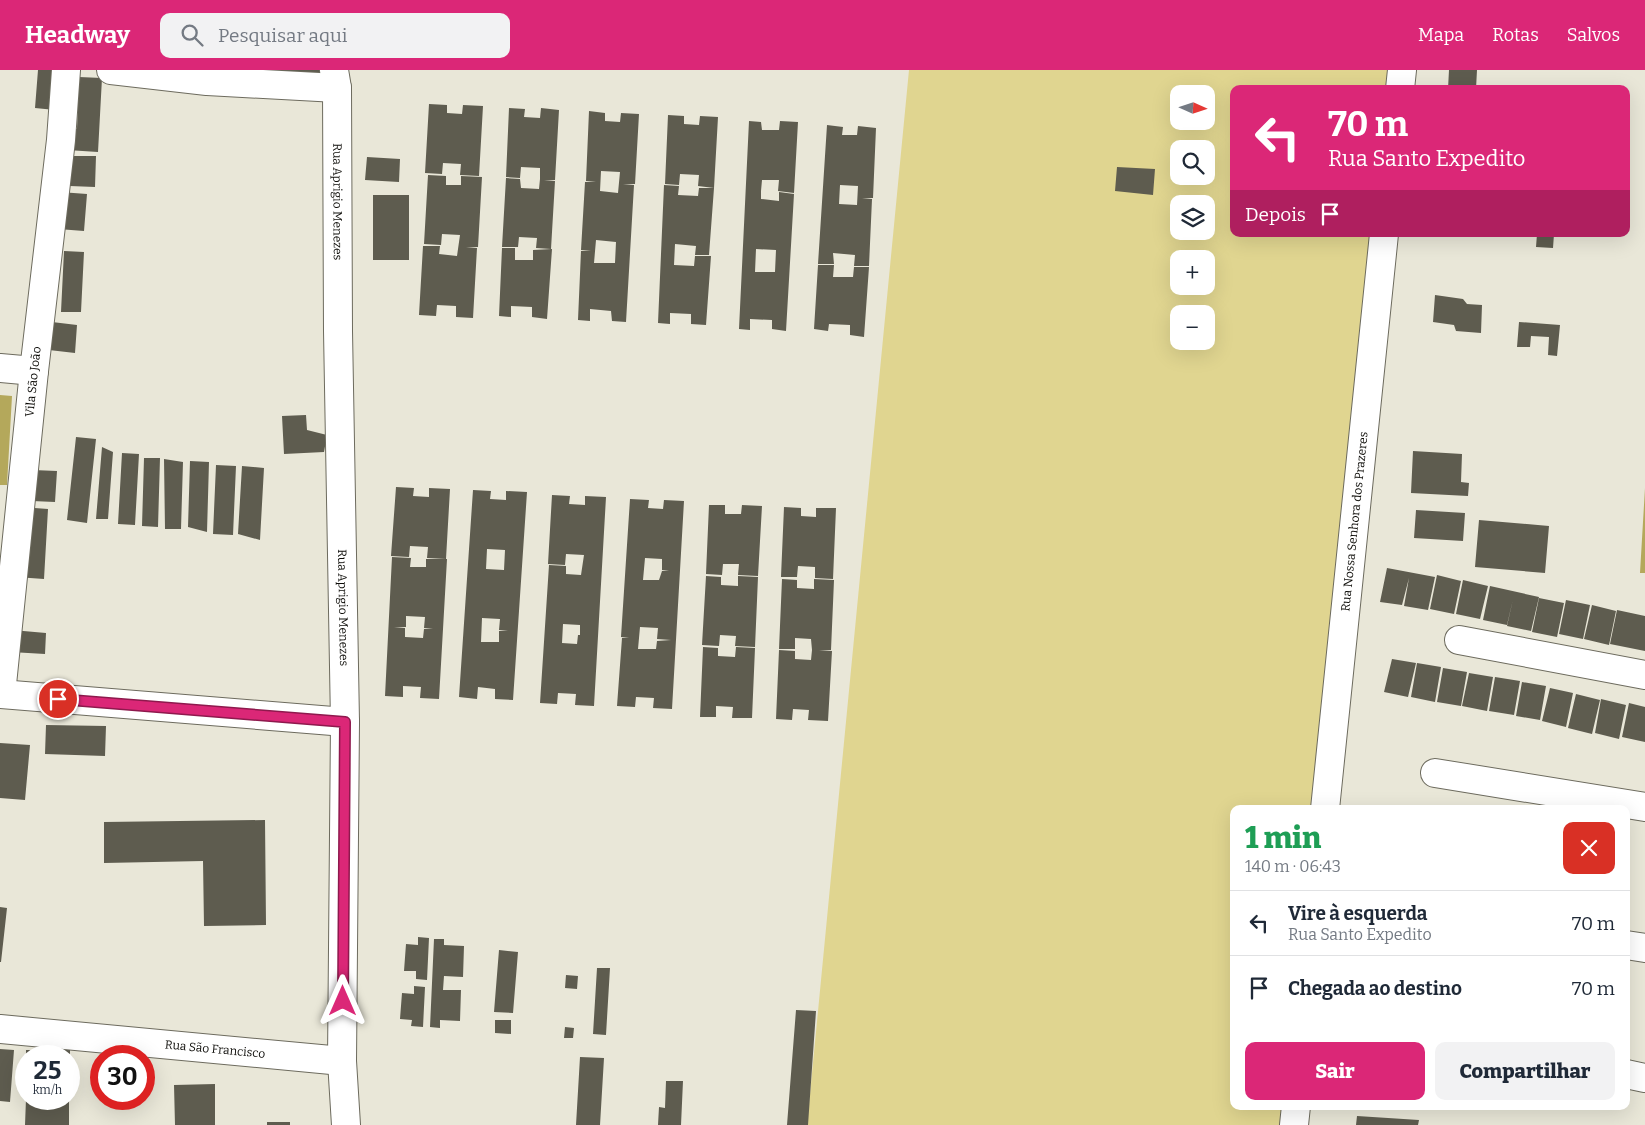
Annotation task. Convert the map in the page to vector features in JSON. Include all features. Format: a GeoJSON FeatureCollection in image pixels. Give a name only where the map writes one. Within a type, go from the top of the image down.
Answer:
{"type":"FeatureCollection","features":[{"type":"Feature","properties":{"kind":"street","name":"Vila São João"},"geometry":{"type":"LineString","coordinates":[[1,694],[34,371],[61,140],[66,70]]}},
{"type":"Feature","properties":{"kind":"street"},"geometry":{"type":"LineString","coordinates":[[111,70],[207,80],[336,79]]}},
{"type":"Feature","properties":{"kind":"street"},"geometry":{"type":"LineString","coordinates":[[1400,85],[1402,70]]}},
{"type":"Feature","properties":{"kind":"street","name":"Rua Aprigio Menezes"},"geometry":{"type":"LineString","coordinates":[[336,79],[345,722],[342,1061],[346,1125]]}},
{"type":"Feature","properties":{"kind":"street","name":"Rua Nossa Senhora dos Prazeres"},"geometry":{"type":"LineString","coordinates":[[1325,805],[1384,237]]}},
{"type":"Feature","properties":{"kind":"street"},"geometry":{"type":"LineString","coordinates":[[0,368],[34,371]]}},
{"type":"Feature","properties":{"kind":"street"},"geometry":{"type":"LineString","coordinates":[[1459,640],[1645,675]]}},
{"type":"Feature","properties":{"kind":"street"},"geometry":{"type":"LineString","coordinates":[[1,694],[345,722]]}},
{"type":"Feature","properties":{"kind":"street"},"geometry":{"type":"LineString","coordinates":[[1435,773],[1627,805]]}},
{"type":"Feature","properties":{"kind":"street"},"geometry":{"type":"LineString","coordinates":[[1630,806],[1645,808]]}},
{"type":"Feature","properties":{"kind":"street"},"geometry":{"type":"LineString","coordinates":[[1630,946],[1645,948]]}},
{"type":"Feature","properties":{"kind":"street","name":"Rua São Francisco"},"geometry":{"type":"LineString","coordinates":[[0,1029],[342,1061]]}},
{"type":"Feature","properties":{"kind":"street"},"geometry":{"type":"LineString","coordinates":[[1630,1075],[1645,1078]]}},
{"type":"Feature","properties":{"kind":"street"},"geometry":{"type":"LineString","coordinates":[[1294,1125],[1296,1110]]}},
{"type":"Feature","properties":{"kind":"shaded area"},"geometry":{"type":"Polygon","coordinates":[[[909,70],[1398,70],[1396,85],[1230,85],[1230,237],[1381,237],[1322,805],[1230,805],[1230,1110],[1291,1110],[1289,1125],[807,1125],[909,70]]]}},
{"type":"Feature","properties":{"kind":"shaded area"},"geometry":{"type":"Polygon","coordinates":[[[0,395],[12,396],[7,485],[0,485],[0,395]]]}},
{"type":"Feature","properties":{"kind":"shaded area"},"geometry":{"type":"Polygon","coordinates":[[[1645,488],[1645,573],[1640,573],[1645,488]]]}},
{"type":"Feature","properties":{"kind":"building"},"geometry":{"type":"Polygon","coordinates":[[[38,70],[59,70],[55,110],[35,108],[38,70]]]}},
{"type":"Feature","properties":{"kind":"building"},"geometry":{"type":"Polygon","coordinates":[[[258,70],[323,70],[323,76],[258,70]]]}},
{"type":"Feature","properties":{"kind":"building"},"geometry":{"type":"Polygon","coordinates":[[[1449,70],[1477,70],[1476,85],[1448,85],[1449,70]]]}},
{"type":"Feature","properties":{"kind":"building"},"geometry":{"type":"Polygon","coordinates":[[[79,77],[102,78],[98,152],[67,150],[68,129],[77,129],[79,77]]]}},
{"type":"Feature","properties":{"kind":"building"},"geometry":{"type":"Polygon","coordinates":[[[429,104],[447,105],[447,113],[462,114],[463,105],[483,106],[479,176],[460,175],[461,164],[443,163],[442,174],[425,173],[429,104]]]}},
{"type":"Feature","properties":{"kind":"building"},"geometry":{"type":"Polygon","coordinates":[[[509,108],[525,109],[524,117],[540,118],[541,108],[559,110],[555,180],[544,180],[555,181],[551,249],[536,248],[537,238],[519,237],[518,247],[502,247],[506,178],[520,179],[521,188],[539,189],[540,179],[540,168],[521,167],[520,178],[506,177],[509,108]]]}},
{"type":"Feature","properties":{"kind":"building"},"geometry":{"type":"Polygon","coordinates":[[[589,111],[605,113],[605,121],[620,122],[621,113],[639,114],[635,184],[623,184],[634,185],[626,322],[612,321],[611,311],[590,309],[590,321],[578,320],[581,251],[591,251],[581,250],[585,182],[596,182],[586,181],[589,111]],[[601,171],[600,191],[618,193],[620,172],[601,171]],[[596,240],[594,263],[615,263],[616,242],[596,240]]]}},
{"type":"Feature","properties":{"kind":"building"},"geometry":{"type":"Polygon","coordinates":[[[668,115],[684,116],[684,124],[699,125],[700,116],[718,117],[714,188],[698,186],[699,175],[680,174],[679,185],[665,184],[668,115]]]}},
{"type":"Feature","properties":{"kind":"building"},"geometry":{"type":"Polygon","coordinates":[[[749,121],[761,122],[762,130],[779,130],[780,121],[798,122],[794,193],[778,191],[779,180],[762,180],[761,191],[761,199],[779,201],[779,192],[794,194],[786,331],[772,329],[772,320],[750,319],[750,330],[739,329],[749,121]],[[756,249],[755,272],[775,272],[776,250],[756,249]]]}},
{"type":"Feature","properties":{"kind":"building"},"geometry":{"type":"Polygon","coordinates":[[[827,125],[843,127],[842,135],[857,135],[858,126],[876,128],[873,198],[862,198],[872,199],[869,266],[854,266],[855,255],[833,253],[834,264],[818,264],[827,125]],[[840,185],[839,204],[857,205],[858,186],[840,185]]]}},
{"type":"Feature","properties":{"kind":"building"},"geometry":{"type":"Polygon","coordinates":[[[71,156],[96,156],[95,187],[70,186],[71,156]]]}},
{"type":"Feature","properties":{"kind":"building"},"geometry":{"type":"Polygon","coordinates":[[[367,157],[400,159],[399,182],[365,180],[367,157]]]}},
{"type":"Feature","properties":{"kind":"building"},"geometry":{"type":"Polygon","coordinates":[[[1117,167],[1155,169],[1153,195],[1115,191],[1117,167]]]}},
{"type":"Feature","properties":{"kind":"building"},"geometry":{"type":"Polygon","coordinates":[[[428,175],[446,176],[446,185],[461,185],[461,176],[482,177],[478,247],[466,247],[477,248],[473,318],[456,317],[456,306],[437,305],[436,316],[419,315],[423,246],[440,246],[439,254],[457,256],[460,235],[442,234],[441,245],[424,244],[428,175]]]}},
{"type":"Feature","properties":{"kind":"building"},"geometry":{"type":"Polygon","coordinates":[[[664,185],[679,186],[678,195],[698,196],[699,188],[714,188],[709,255],[695,255],[696,246],[675,244],[674,265],[694,266],[695,256],[711,256],[706,325],[691,324],[691,314],[670,313],[670,324],[658,323],[664,185]]]}},
{"type":"Feature","properties":{"kind":"building"},"geometry":{"type":"Polygon","coordinates":[[[60,192],[87,194],[84,231],[58,229],[60,192]]]}},
{"type":"Feature","properties":{"kind":"building"},"geometry":{"type":"Polygon","coordinates":[[[373,195],[409,195],[409,260],[373,260],[373,195]]]}},
{"type":"Feature","properties":{"kind":"building"},"geometry":{"type":"Polygon","coordinates":[[[1537,237],[1554,237],[1553,248],[1536,247],[1537,237]]]}},
{"type":"Feature","properties":{"kind":"building"},"geometry":{"type":"Polygon","coordinates":[[[502,248],[515,248],[515,260],[533,260],[533,250],[552,249],[547,319],[532,317],[532,307],[511,306],[511,317],[499,316],[502,248]]]}},
{"type":"Feature","properties":{"kind":"building"},"geometry":{"type":"Polygon","coordinates":[[[64,251],[84,252],[81,312],[61,312],[64,251]]]}},
{"type":"Feature","properties":{"kind":"building"},"geometry":{"type":"Polygon","coordinates":[[[818,265],[834,265],[833,277],[853,277],[854,267],[869,267],[864,337],[850,335],[850,325],[829,324],[828,331],[814,329],[818,265]]]}},
{"type":"Feature","properties":{"kind":"building"},"geometry":{"type":"Polygon","coordinates":[[[1435,295],[1463,299],[1467,304],[1482,305],[1481,333],[1456,331],[1454,325],[1433,322],[1435,295]]]}},
{"type":"Feature","properties":{"kind":"building"},"geometry":{"type":"Polygon","coordinates":[[[52,322],[77,325],[75,353],[49,350],[52,322]]]}},
{"type":"Feature","properties":{"kind":"building"},"geometry":{"type":"Polygon","coordinates":[[[1519,322],[1560,325],[1557,356],[1548,355],[1549,337],[1531,336],[1530,347],[1517,347],[1519,322]]]}},
{"type":"Feature","properties":{"kind":"building"},"geometry":{"type":"Polygon","coordinates":[[[306,415],[307,430],[327,435],[324,452],[284,454],[282,416],[306,415]]]}},
{"type":"Feature","properties":{"kind":"building"},"geometry":{"type":"Polygon","coordinates":[[[76,437],[96,439],[87,523],[67,520],[76,437]]]}},
{"type":"Feature","properties":{"kind":"building"},"geometry":{"type":"Polygon","coordinates":[[[102,447],[113,452],[108,519],[96,519],[102,447]]]}},
{"type":"Feature","properties":{"kind":"building"},"geometry":{"type":"Polygon","coordinates":[[[1413,451],[1462,454],[1461,482],[1469,483],[1468,496],[1411,493],[1413,451]]]}},
{"type":"Feature","properties":{"kind":"building"},"geometry":{"type":"Polygon","coordinates":[[[122,453],[139,454],[135,525],[118,524],[122,453]]]}},
{"type":"Feature","properties":{"kind":"building"},"geometry":{"type":"Polygon","coordinates":[[[144,458],[160,458],[158,527],[142,526],[144,458]]]}},
{"type":"Feature","properties":{"kind":"building"},"geometry":{"type":"Polygon","coordinates":[[[164,459],[183,462],[181,529],[165,529],[164,459]]]}},
{"type":"Feature","properties":{"kind":"building"},"geometry":{"type":"Polygon","coordinates":[[[190,461],[209,462],[207,532],[188,527],[190,461]]]}},
{"type":"Feature","properties":{"kind":"building"},"geometry":{"type":"Polygon","coordinates":[[[216,465],[236,466],[233,535],[213,534],[216,465]]]}},
{"type":"Feature","properties":{"kind":"building"},"geometry":{"type":"Polygon","coordinates":[[[242,466],[264,468],[260,540],[238,534],[242,466]]]}},
{"type":"Feature","properties":{"kind":"building"},"geometry":{"type":"Polygon","coordinates":[[[33,470],[57,471],[55,502],[32,501],[33,470]]]}},
{"type":"Feature","properties":{"kind":"building"},"geometry":{"type":"Polygon","coordinates":[[[396,487],[414,488],[413,496],[429,497],[429,488],[450,489],[446,559],[427,558],[428,547],[410,546],[409,557],[391,556],[396,487]]]}},
{"type":"Feature","properties":{"kind":"building"},"geometry":{"type":"Polygon","coordinates":[[[473,490],[491,491],[490,499],[506,500],[506,491],[527,492],[513,700],[495,699],[495,689],[478,687],[477,699],[459,697],[473,490]],[[487,549],[486,569],[504,570],[505,550],[487,549]],[[482,618],[481,642],[499,642],[499,631],[508,631],[499,630],[500,619],[482,618]]]}},
{"type":"Feature","properties":{"kind":"building"},"geometry":{"type":"Polygon","coordinates":[[[552,495],[570,496],[569,504],[585,505],[585,496],[606,497],[594,706],[575,705],[576,694],[558,693],[557,704],[540,703],[549,565],[566,566],[566,574],[581,575],[584,555],[566,554],[565,565],[548,564],[552,495]],[[563,624],[562,643],[577,644],[578,635],[580,635],[580,625],[563,624]]]}},
{"type":"Feature","properties":{"kind":"building"},"geometry":{"type":"Polygon","coordinates":[[[630,499],[649,500],[648,508],[663,509],[664,500],[684,501],[672,709],[653,708],[654,698],[636,697],[635,707],[617,706],[622,638],[629,638],[621,637],[630,499]],[[645,558],[643,580],[659,580],[662,571],[669,571],[662,570],[662,559],[645,558]],[[640,627],[638,649],[656,649],[657,641],[671,640],[657,639],[658,628],[640,627]]]}},
{"type":"Feature","properties":{"kind":"building"},"geometry":{"type":"Polygon","coordinates":[[[709,505],[725,505],[725,514],[741,514],[742,505],[762,506],[758,576],[738,575],[739,564],[723,564],[722,575],[706,574],[709,505]]]}},
{"type":"Feature","properties":{"kind":"building"},"geometry":{"type":"Polygon","coordinates":[[[21,507],[48,509],[44,579],[16,577],[21,507]]]}},
{"type":"Feature","properties":{"kind":"building"},"geometry":{"type":"Polygon","coordinates":[[[784,507],[801,508],[801,516],[816,517],[816,508],[836,508],[833,579],[815,578],[815,567],[798,566],[797,577],[781,577],[784,507]]]}},
{"type":"Feature","properties":{"kind":"building"},"geometry":{"type":"Polygon","coordinates":[[[1416,510],[1465,513],[1463,541],[1414,538],[1416,510]]]}},
{"type":"Feature","properties":{"kind":"building"},"geometry":{"type":"Polygon","coordinates":[[[1479,520],[1549,526],[1545,573],[1475,567],[1479,520]]]}},
{"type":"Feature","properties":{"kind":"building"},"geometry":{"type":"Polygon","coordinates":[[[392,557],[411,558],[410,567],[426,567],[426,559],[447,559],[439,699],[420,698],[421,687],[403,686],[403,697],[385,696],[392,557]],[[406,616],[406,627],[394,627],[405,628],[405,637],[423,638],[424,629],[433,629],[424,628],[425,617],[406,616]]]}},
{"type":"Feature","properties":{"kind":"building"},"geometry":{"type":"Polygon","coordinates":[[[1387,568],[1435,577],[1428,610],[1404,606],[1409,578],[1402,605],[1380,602],[1387,568]]]}},
{"type":"Feature","properties":{"kind":"building"},"geometry":{"type":"Polygon","coordinates":[[[1437,575],[1461,581],[1454,614],[1430,609],[1437,575]]]}},
{"type":"Feature","properties":{"kind":"building"},"geometry":{"type":"Polygon","coordinates":[[[706,576],[721,577],[721,585],[738,586],[738,576],[758,577],[755,647],[735,646],[736,636],[720,635],[719,646],[702,645],[706,576]]]}},
{"type":"Feature","properties":{"kind":"building"},"geometry":{"type":"Polygon","coordinates":[[[782,579],[797,580],[797,588],[814,589],[814,579],[834,580],[831,650],[819,650],[832,651],[828,721],[808,720],[809,710],[793,709],[792,720],[776,719],[779,650],[795,651],[795,659],[811,660],[812,650],[811,639],[795,638],[795,649],[779,649],[782,579]]]}},
{"type":"Feature","properties":{"kind":"building"},"geometry":{"type":"Polygon","coordinates":[[[1463,580],[1488,586],[1480,619],[1456,614],[1463,580]]]}},
{"type":"Feature","properties":{"kind":"building"},"geometry":{"type":"Polygon","coordinates":[[[1490,586],[1539,597],[1531,631],[1507,626],[1513,599],[1507,625],[1483,620],[1490,586]]]}},
{"type":"Feature","properties":{"kind":"building"},"geometry":{"type":"Polygon","coordinates":[[[1539,598],[1564,603],[1557,637],[1532,632],[1539,598]]]}},
{"type":"Feature","properties":{"kind":"building"},"geometry":{"type":"Polygon","coordinates":[[[1566,600],[1590,605],[1583,639],[1559,634],[1566,600]]]}},
{"type":"Feature","properties":{"kind":"building"},"geometry":{"type":"Polygon","coordinates":[[[1592,605],[1616,611],[1609,645],[1584,639],[1592,605]]]}},
{"type":"Feature","properties":{"kind":"building"},"geometry":{"type":"Polygon","coordinates":[[[1617,610],[1645,616],[1645,651],[1610,644],[1617,610]]]}},
{"type":"Feature","properties":{"kind":"building"},"geometry":{"type":"Polygon","coordinates":[[[12,630],[46,633],[45,654],[11,652],[12,630]]]}},
{"type":"Feature","properties":{"kind":"building"},"geometry":{"type":"Polygon","coordinates":[[[703,647],[718,648],[718,656],[735,657],[736,647],[755,648],[752,718],[732,718],[733,707],[716,706],[716,717],[700,717],[703,647]]]}},
{"type":"Feature","properties":{"kind":"building"},"geometry":{"type":"Polygon","coordinates":[[[1392,659],[1416,663],[1408,697],[1384,692],[1392,659]]]}},
{"type":"Feature","properties":{"kind":"building"},"geometry":{"type":"Polygon","coordinates":[[[1417,663],[1441,667],[1435,702],[1411,697],[1417,663]]]}},
{"type":"Feature","properties":{"kind":"building"},"geometry":{"type":"Polygon","coordinates":[[[1443,668],[1467,672],[1461,706],[1437,702],[1443,668]]]}},
{"type":"Feature","properties":{"kind":"building"},"geometry":{"type":"Polygon","coordinates":[[[1469,673],[1493,677],[1487,711],[1462,706],[1469,673]]]}},
{"type":"Feature","properties":{"kind":"building"},"geometry":{"type":"Polygon","coordinates":[[[1495,677],[1520,681],[1514,715],[1489,711],[1495,677]]]}},
{"type":"Feature","properties":{"kind":"building"},"geometry":{"type":"Polygon","coordinates":[[[1522,682],[1546,686],[1540,720],[1516,716],[1522,682]]]}},
{"type":"Feature","properties":{"kind":"building"},"geometry":{"type":"Polygon","coordinates":[[[1550,688],[1573,693],[1566,727],[1542,721],[1550,688]]]}},
{"type":"Feature","properties":{"kind":"building"},"geometry":{"type":"Polygon","coordinates":[[[1576,694],[1600,700],[1592,734],[1568,728],[1576,694]]]}},
{"type":"Feature","properties":{"kind":"building"},"geometry":{"type":"Polygon","coordinates":[[[1601,699],[1626,705],[1619,739],[1595,733],[1601,699]]]}},
{"type":"Feature","properties":{"kind":"building"},"geometry":{"type":"Polygon","coordinates":[[[1629,703],[1645,707],[1645,742],[1622,737],[1629,703]]]}},
{"type":"Feature","properties":{"kind":"building"},"geometry":{"type":"Polygon","coordinates":[[[46,725],[106,726],[105,756],[45,754],[46,725]]]}},
{"type":"Feature","properties":{"kind":"building"},"geometry":{"type":"Polygon","coordinates":[[[0,743],[30,745],[25,800],[0,798],[0,743]]]}},
{"type":"Feature","properties":{"kind":"building"},"geometry":{"type":"Polygon","coordinates":[[[265,820],[266,925],[204,926],[203,861],[104,863],[104,822],[265,820]]]}},
{"type":"Feature","properties":{"kind":"building"},"geometry":{"type":"Polygon","coordinates":[[[0,907],[7,908],[1,962],[0,962],[0,907]]]}},
{"type":"Feature","properties":{"kind":"building"},"geometry":{"type":"Polygon","coordinates":[[[418,937],[429,938],[427,980],[416,979],[416,971],[404,971],[406,944],[418,945],[418,937]]]}},
{"type":"Feature","properties":{"kind":"building"},"geometry":{"type":"Polygon","coordinates":[[[434,939],[444,939],[444,945],[464,946],[463,977],[444,976],[443,990],[461,990],[460,1021],[440,1020],[440,1028],[430,1027],[434,939]]]}},
{"type":"Feature","properties":{"kind":"building"},"geometry":{"type":"Polygon","coordinates":[[[499,950],[518,952],[513,1013],[494,1012],[499,950]]]}},
{"type":"Feature","properties":{"kind":"building"},"geometry":{"type":"Polygon","coordinates":[[[597,968],[610,968],[606,1035],[593,1034],[597,968]]]}},
{"type":"Feature","properties":{"kind":"building"},"geometry":{"type":"Polygon","coordinates":[[[566,975],[578,976],[577,989],[565,988],[566,975]]]}},
{"type":"Feature","properties":{"kind":"building"},"geometry":{"type":"Polygon","coordinates":[[[414,986],[425,987],[423,1027],[411,1026],[412,1020],[400,1019],[402,993],[414,994],[414,986]]]}},
{"type":"Feature","properties":{"kind":"building"},"geometry":{"type":"Polygon","coordinates":[[[796,1010],[816,1011],[808,1125],[787,1125],[796,1010]]]}},
{"type":"Feature","properties":{"kind":"building"},"geometry":{"type":"Polygon","coordinates":[[[495,1020],[511,1020],[511,1034],[495,1033],[495,1020]]]}},
{"type":"Feature","properties":{"kind":"building"},"geometry":{"type":"Polygon","coordinates":[[[565,1027],[574,1028],[573,1038],[564,1038],[565,1027]]]}},
{"type":"Feature","properties":{"kind":"building"},"geometry":{"type":"Polygon","coordinates":[[[0,1049],[14,1050],[10,1102],[0,1101],[0,1049]]]}},
{"type":"Feature","properties":{"kind":"building"},"geometry":{"type":"Polygon","coordinates":[[[580,1057],[604,1058],[600,1125],[576,1125],[580,1057]]]}},
{"type":"Feature","properties":{"kind":"building"},"geometry":{"type":"Polygon","coordinates":[[[666,1081],[683,1081],[681,1125],[658,1125],[659,1107],[665,1108],[666,1081]]]}},
{"type":"Feature","properties":{"kind":"building"},"geometry":{"type":"Polygon","coordinates":[[[215,1084],[215,1125],[175,1125],[174,1085],[215,1084]]]}},
{"type":"Feature","properties":{"kind":"building"},"geometry":{"type":"Polygon","coordinates":[[[26,1110],[69,1110],[69,1125],[25,1125],[26,1110]]]}},
{"type":"Feature","properties":{"kind":"building"},"geometry":{"type":"Polygon","coordinates":[[[1357,1116],[1419,1120],[1418,1125],[1356,1125],[1357,1116]]]}},
{"type":"Feature","properties":{"kind":"building"},"geometry":{"type":"Polygon","coordinates":[[[267,1122],[290,1122],[290,1125],[267,1125],[267,1122]]]}},
{"type":"Feature","properties":{"kind":"route"},"geometry":{"type":"LineString","coordinates":[[58,699],[345,722],[343,1001]]}}]}
